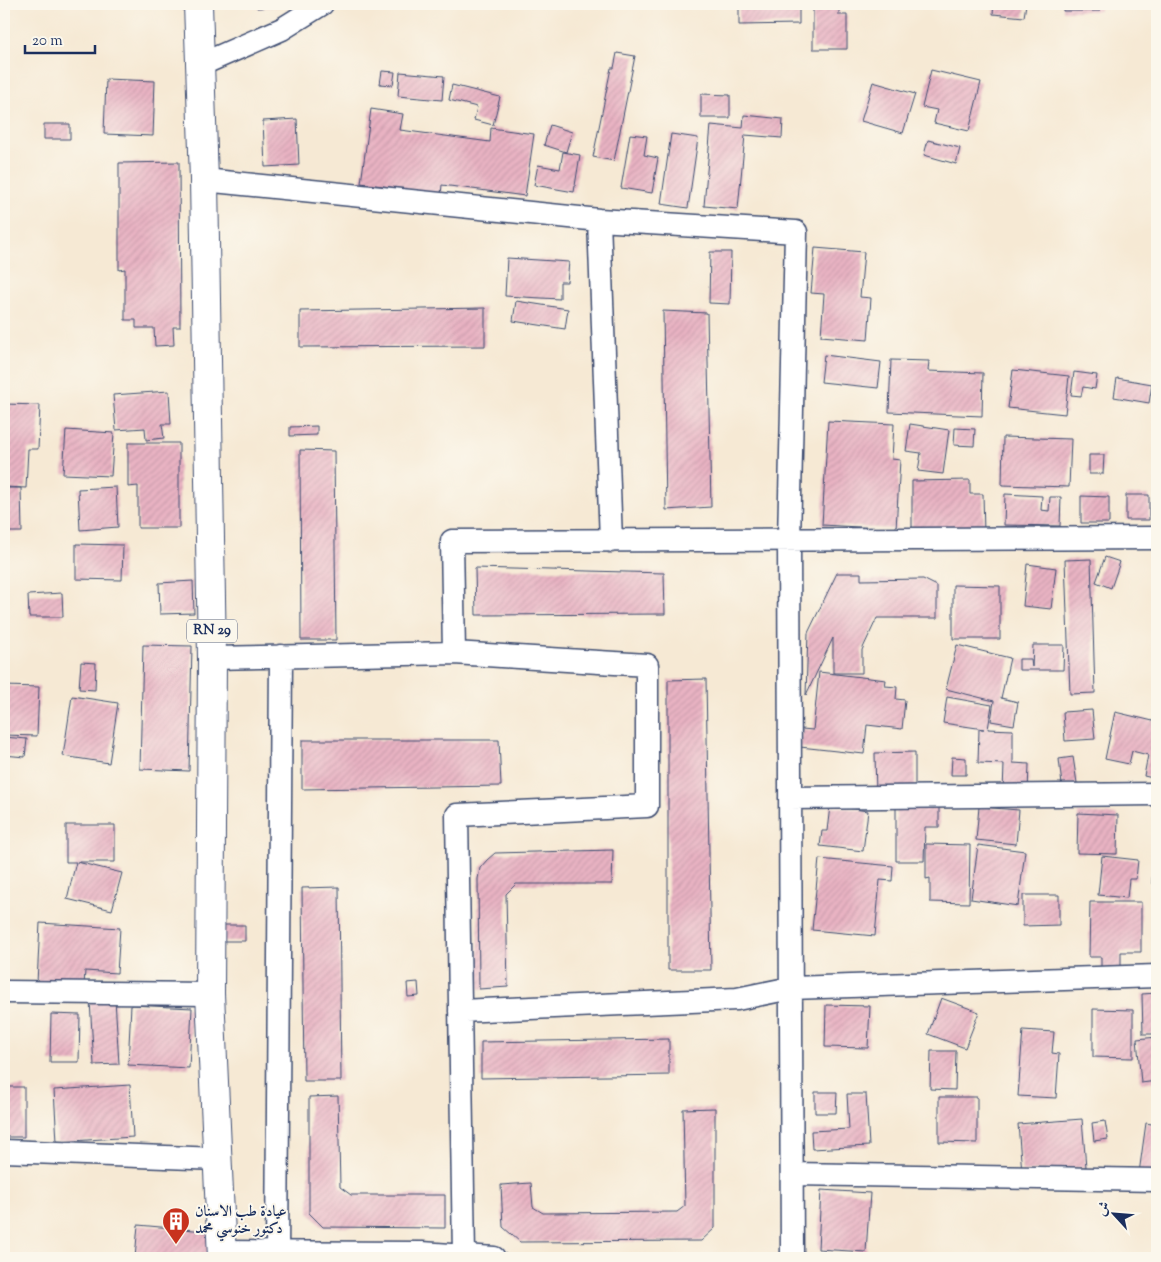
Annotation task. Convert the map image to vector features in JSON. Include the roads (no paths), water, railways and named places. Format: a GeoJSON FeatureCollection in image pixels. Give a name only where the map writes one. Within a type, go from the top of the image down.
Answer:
{"type":"FeatureCollection","features":[{"type":"Feature","properties":{"kind":"main road","name":"RN 29"},"geometry":{"type":"LineString","coordinates":[[198,4],[204,180],[212,658],[210,994],[222,1255]]}},
{"type":"Feature","properties":{"kind":"street"},"geometry":{"type":"LineString","coordinates":[[200,65],[282,29],[322,4]]}},
{"type":"Feature","properties":{"kind":"street"},"geometry":{"type":"LineString","coordinates":[[204,180],[599,220],[796,232],[789,541],[792,1258]]}},
{"type":"Feature","properties":{"kind":"street"},"geometry":{"type":"LineString","coordinates":[[599,220],[611,541]]}},
{"type":"Feature","properties":{"kind":"street"},"geometry":{"type":"LineString","coordinates":[[454,652],[452,541],[1157,538]]}},
{"type":"Feature","properties":{"kind":"street"},"geometry":{"type":"LineString","coordinates":[[212,658],[454,652],[647,666],[647,806],[457,816],[464,1256]]}},
{"type":"Feature","properties":{"kind":"street"},"geometry":{"type":"LineString","coordinates":[[277,1255],[280,656]]}},
{"type":"Feature","properties":{"kind":"street"},"geometry":{"type":"LineString","coordinates":[[790,798],[1157,794]]}},
{"type":"Feature","properties":{"kind":"street"},"geometry":{"type":"LineString","coordinates":[[460,1011],[737,999],[791,988],[1157,976]]}},
{"type":"Feature","properties":{"kind":"street"},"geometry":{"type":"LineString","coordinates":[[4,992],[210,994]]}},
{"type":"Feature","properties":{"kind":"street"},"geometry":{"type":"LineString","coordinates":[[4,1151],[219,1159]]}},
{"type":"Feature","properties":{"kind":"street"},"geometry":{"type":"LineString","coordinates":[[792,1174],[1157,1180]]}},
{"type":"Feature","properties":{"kind":"street"},"geometry":{"type":"LineString","coordinates":[[222,1255],[422,1253],[494,1258]]}},
{"type":"Feature","properties":{"kind":"place","name":"عيادة طب الاسنان دكتور خنوسي محمد"},"geometry":{"type":"Point","coordinates":[176,1245]}}]}
